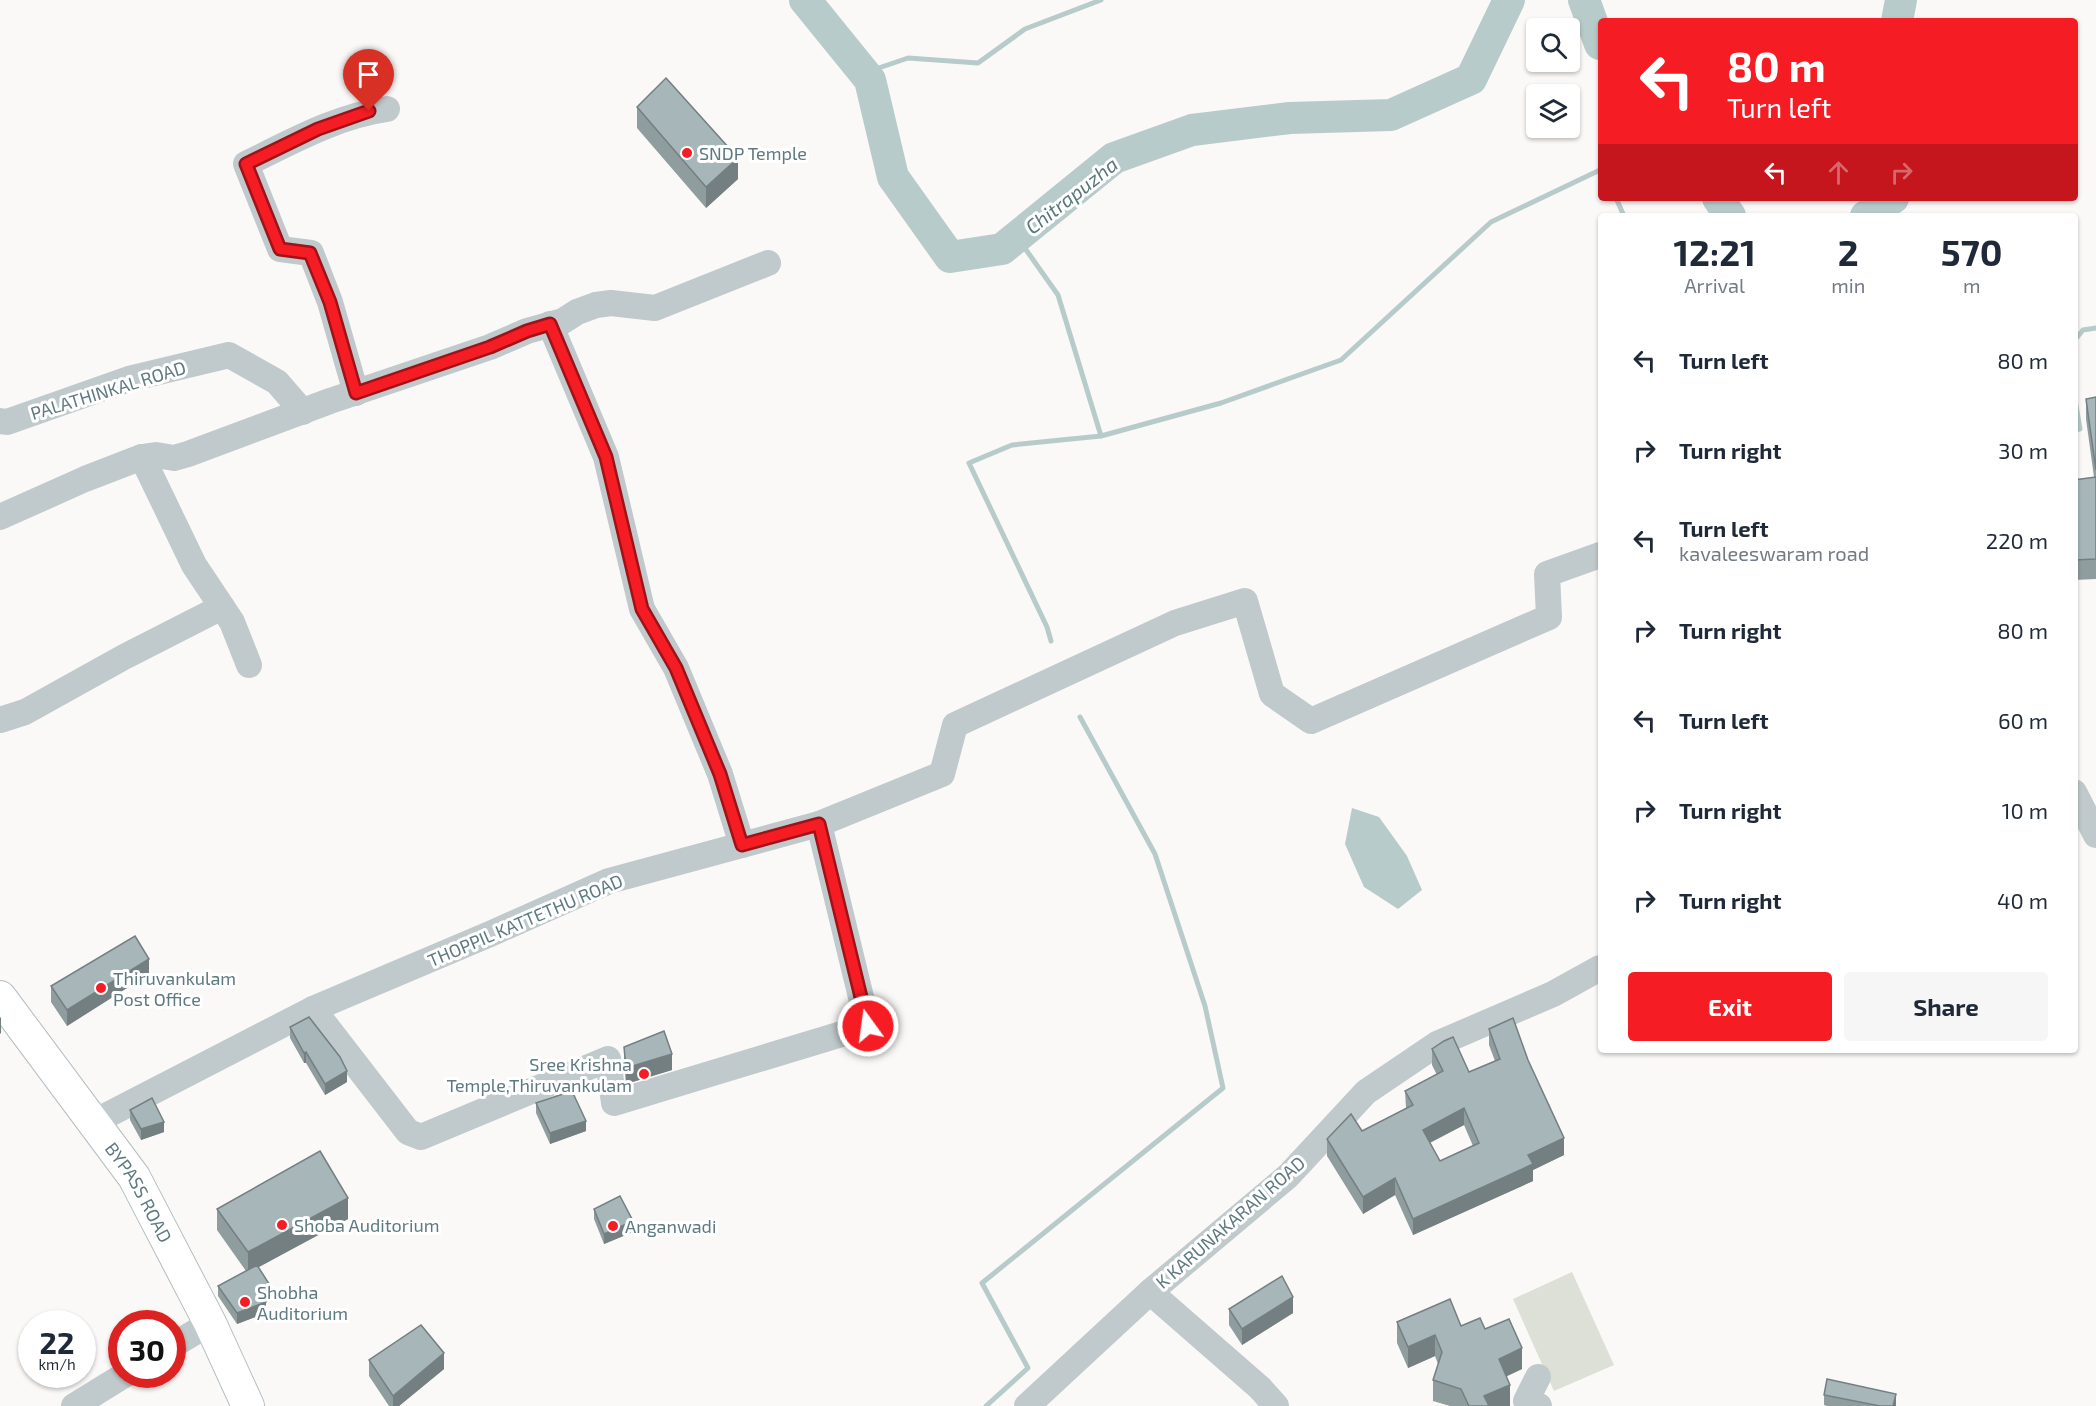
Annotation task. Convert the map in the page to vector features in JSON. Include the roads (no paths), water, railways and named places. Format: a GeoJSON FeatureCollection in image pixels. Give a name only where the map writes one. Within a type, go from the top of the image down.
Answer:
{"type":"FeatureCollection","features":[{"type":"Feature","properties":{"kind":"main road","name":"BYPASS ROAD"},"geometry":{"type":"LineString","coordinates":[[0,997],[134,1177],[210,1323],[248,1406]]}},
{"type":"Feature","properties":{"kind":"street"},"geometry":{"type":"LineString","coordinates":[[356,393],[330,302],[310,253],[280,249],[246,164],[318,129],[369,111],[387,108]]}},
{"type":"Feature","properties":{"kind":"street"},"geometry":{"type":"LineString","coordinates":[[0,517],[85,479],[142,457],[156,455],[174,458],[188,454],[490,347],[596,305],[611,303],[655,308],[768,263]]}},
{"type":"Feature","properties":{"kind":"street"},"geometry":{"type":"LineString","coordinates":[[550,324],[606,457],[642,609],[681,679],[720,774],[742,845]]}},
{"type":"Feature","properties":{"kind":"street","name":"PALATHINKAL ROAD"},"geometry":{"type":"LineString","coordinates":[[0,422],[7,422],[129,379],[229,355],[278,382],[303,412]]}},
{"type":"Feature","properties":{"kind":"street"},"geometry":{"type":"LineString","coordinates":[[142,457],[194,565],[232,622],[249,665]]}},
{"type":"Feature","properties":{"kind":"street","name":"THOPPIL KATTETHU ROAD"},"geometry":{"type":"LineString","coordinates":[[94,1122],[313,1009],[609,881],[819,824],[942,774],[955,725],[1175,623],[1245,601],[1272,694],[1311,721],[1549,617],[1547,574],[1598,556]]}},
{"type":"Feature","properties":{"kind":"street"},"geometry":{"type":"LineString","coordinates":[[0,720],[26,712],[124,657],[222,607]]}},
{"type":"Feature","properties":{"kind":"street"},"geometry":{"type":"LineString","coordinates":[[2078,800],[2096,835]]}},
{"type":"Feature","properties":{"kind":"street"},"geometry":{"type":"LineString","coordinates":[[313,1009],[408,1132],[421,1137],[608,1059],[614,1103],[868,1026],[819,824]]}},
{"type":"Feature","properties":{"kind":"street","name":"K KARUNAKARAN ROAD"},"geometry":{"type":"LineString","coordinates":[[1027,1406],[1150,1292],[1288,1176],[1366,1092],[1437,1044],[1553,994],[1598,969]]}},
{"type":"Feature","properties":{"kind":"street"},"geometry":{"type":"LineString","coordinates":[[1150,1292],[1260,1388],[1276,1406]]}},
{"type":"Feature","properties":{"kind":"street"},"geometry":{"type":"LineString","coordinates":[[186,1338],[210,1323]]}},
{"type":"Feature","properties":{"kind":"street"},"geometry":{"type":"LineString","coordinates":[[1538,1377],[1526,1401],[1539,1406]]}},
{"type":"Feature","properties":{"kind":"street"},"geometry":{"type":"LineString","coordinates":[[74,1406],[108,1385]]}},
{"type":"Feature","properties":{"kind":"waterway","name":"Chitrapuzha"},"geometry":{"type":"LineString","coordinates":[[805,0],[870,80],[893,177],[950,257],[1002,249],[1114,158],[1192,130],[1290,118],[1391,115],[1471,79],[1509,0]]}},
{"type":"Feature","properties":{"kind":"waterway"},"geometry":{"type":"LineString","coordinates":[[864,73],[908,58],[978,63],[1025,29],[1101,0]]}},
{"type":"Feature","properties":{"kind":"waterway","name":"Chitrapuzha"},"geometry":{"type":"LineString","coordinates":[[1584,0],[1598,38]]}},
{"type":"Feature","properties":{"kind":"waterway","name":"Chitrapuzha"},"geometry":{"type":"LineString","coordinates":[[1898,18],[1901,0]]}},
{"type":"Feature","properties":{"kind":"waterway"},"geometry":{"type":"LineString","coordinates":[[1017,237],[1058,295],[1101,436],[1221,403],[1341,360],[1491,222],[1598,171]]}},
{"type":"Feature","properties":{"kind":"waterway"},"geometry":{"type":"LineString","coordinates":[[1617,201],[1623,213]]}},
{"type":"Feature","properties":{"kind":"waterway","name":"Chitrapuzha"},"geometry":{"type":"LineString","coordinates":[[1720,201],[1728,213]]}},
{"type":"Feature","properties":{"kind":"waterway","name":"Chitrapuzha"},"geometry":{"type":"LineString","coordinates":[[1870,213],[1888,201]]}},
{"type":"Feature","properties":{"kind":"waterway"},"geometry":{"type":"LineString","coordinates":[[2078,336],[2083,330],[2096,328]]}},
{"type":"Feature","properties":{"kind":"waterway"},"geometry":{"type":"LineString","coordinates":[[2078,417],[2080,429],[2078,429]]}},
{"type":"Feature","properties":{"kind":"waterway"},"geometry":{"type":"LineString","coordinates":[[1051,641],[1047,627],[969,463],[1012,445],[1101,436]]}},
{"type":"Feature","properties":{"kind":"waterway"},"geometry":{"type":"LineString","coordinates":[[986,1406],[1028,1368],[982,1283],[1223,1088],[1205,1006],[1155,854],[1080,717]]}},
{"type":"Feature","properties":{"kind":"place","name":"SNDP Temple"},"geometry":{"type":"Point","coordinates":[687,153]}},
{"type":"Feature","properties":{"kind":"place","name":"Thiruvankulam Post Office"},"geometry":{"type":"Point","coordinates":[101,988]}},
{"type":"Feature","properties":{"kind":"place","name":"Sree Krishna Temple,Thiruvankulam"},"geometry":{"type":"Point","coordinates":[644,1074]}},
{"type":"Feature","properties":{"kind":"place","name":"Shoba Auditorium"},"geometry":{"type":"Point","coordinates":[282,1225]}},
{"type":"Feature","properties":{"kind":"place","name":"Anganwadi"},"geometry":{"type":"Point","coordinates":[613,1226]}},
{"type":"Feature","properties":{"kind":"place","name":"Shobha Auditorium"},"geometry":{"type":"Point","coordinates":[245,1302]}}]}
